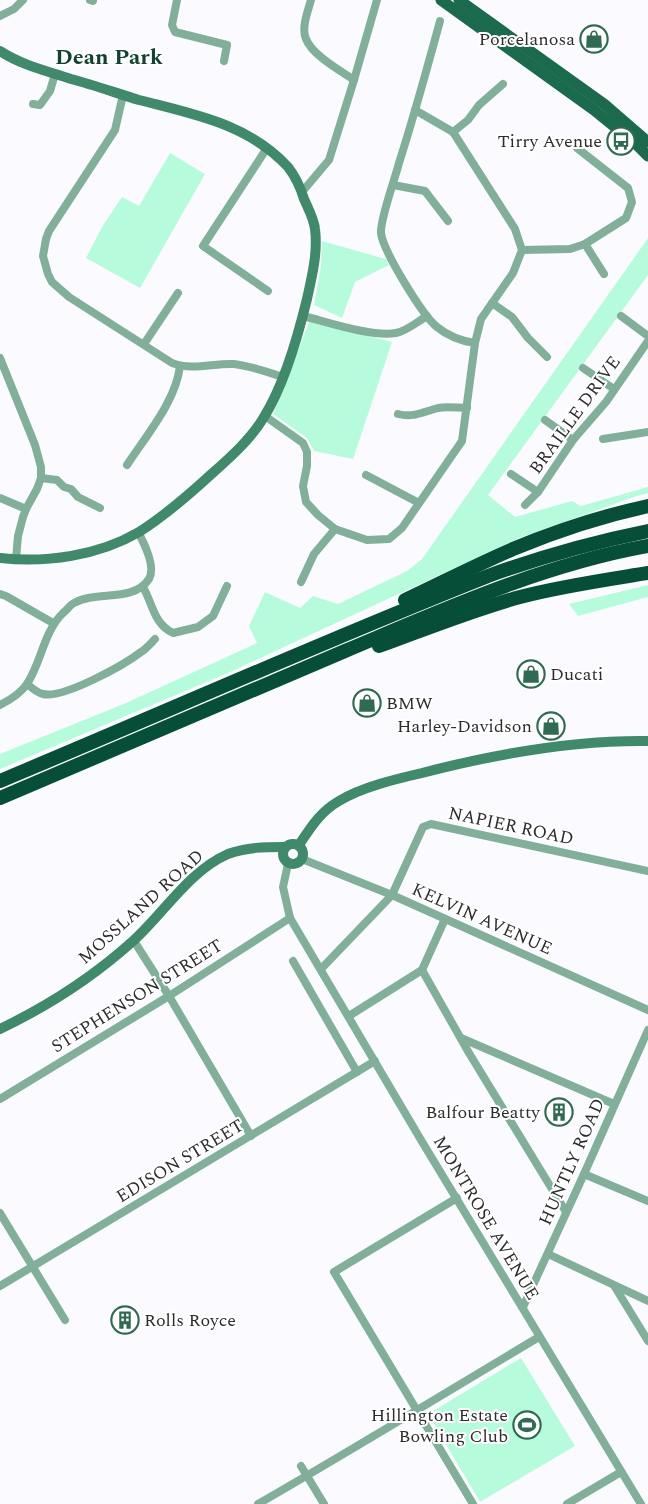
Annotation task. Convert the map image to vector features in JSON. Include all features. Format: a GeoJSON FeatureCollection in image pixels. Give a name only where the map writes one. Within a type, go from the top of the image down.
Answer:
{"type":"FeatureCollection","features":[{"type":"Feature","properties":{"kind":"highway"},"geometry":{"type":"LineString","coordinates":[[0,781],[198,698],[299,652],[513,549],[584,524],[648,506]]}},
{"type":"Feature","properties":{"kind":"highway"},"geometry":{"type":"LineString","coordinates":[[299,652],[519,565],[610,538],[648,531]]}},
{"type":"Feature","properties":{"kind":"highway"},"geometry":{"type":"LineString","coordinates":[[0,798],[497,589],[577,563],[648,546]]}},
{"type":"Feature","properties":{"kind":"highway"},"geometry":{"type":"LineString","coordinates":[[0,798],[278,688],[378,646],[465,615],[522,597],[648,573]]}},
{"type":"Feature","properties":{"kind":"main road"},"geometry":{"type":"LineString","coordinates":[[441,0],[594,110],[648,156]]}},
{"type":"Feature","properties":{"kind":"main road"},"geometry":{"type":"LineString","coordinates":[[459,0],[604,104],[648,142]]}},
{"type":"Feature","properties":{"kind":"street"},"geometry":{"type":"LineString","coordinates":[[0,16],[14,9],[23,0]]}},
{"type":"Feature","properties":{"kind":"street"},"geometry":{"type":"LineString","coordinates":[[178,0],[172,25],[175,32],[184,36],[227,45]]}},
{"type":"Feature","properties":{"kind":"street"},"geometry":{"type":"LineString","coordinates":[[311,0],[305,24],[305,39],[315,52],[354,80]]}},
{"type":"Feature","properties":{"kind":"street"},"geometry":{"type":"LineString","coordinates":[[302,192],[329,160],[377,0]]}},
{"type":"Feature","properties":{"kind":"street"},"geometry":{"type":"LineString","coordinates":[[440,21],[381,232],[387,251],[427,316],[437,327],[460,340],[475,343]]}},
{"type":"Feature","properties":{"kind":"street"},"geometry":{"type":"LineString","coordinates":[[224,60],[229,36]]}},
{"type":"Feature","properties":{"kind":"street"},"geometry":{"type":"LineString","coordinates":[[0,51],[26,65],[232,127],[267,148],[289,169],[302,192],[315,227],[315,263],[303,316],[283,377],[265,416],[254,431],[221,466],[171,509],[138,532],[100,548],[68,557],[42,560],[0,558]]}},
{"type":"Feature","properties":{"kind":"street"},"geometry":{"type":"LineString","coordinates":[[38,107],[50,91],[55,74]]}},
{"type":"Feature","properties":{"kind":"street"},"geometry":{"type":"LineString","coordinates":[[453,132],[468,120],[479,105],[502,84]]}},
{"type":"Feature","properties":{"kind":"street"},"geometry":{"type":"LineString","coordinates":[[123,95],[114,130],[49,231],[43,256],[48,274],[60,290],[69,297],[172,363],[191,367],[234,364],[283,377]]}},
{"type":"Feature","properties":{"kind":"street"},"geometry":{"type":"LineString","coordinates":[[265,416],[303,444],[307,452],[308,466],[303,486],[306,502],[335,530],[366,540],[389,539],[402,528],[462,440],[475,343],[481,319],[513,273],[522,250],[515,229],[453,132],[415,110]]}},
{"type":"Feature","properties":{"kind":"street"},"geometry":{"type":"LineString","coordinates":[[267,148],[204,246],[268,291]]}},
{"type":"Feature","properties":{"kind":"street"},"geometry":{"type":"LineString","coordinates":[[522,250],[570,249],[585,244],[626,218],[632,202],[628,188],[577,148]]}},
{"type":"Feature","properties":{"kind":"street"},"geometry":{"type":"LineString","coordinates":[[393,185],[425,191],[448,221]]}},
{"type":"Feature","properties":{"kind":"street"},"geometry":{"type":"LineString","coordinates":[[585,244],[604,274]]}},
{"type":"Feature","properties":{"kind":"street"},"geometry":{"type":"LineString","coordinates":[[144,344],[178,293]]}},
{"type":"Feature","properties":{"kind":"street"},"geometry":{"type":"LineString","coordinates":[[492,303],[512,317],[528,338],[547,357]]}},
{"type":"Feature","properties":{"kind":"street"},"geometry":{"type":"LineString","coordinates":[[303,316],[368,332],[386,334],[398,333],[427,316]]}},
{"type":"Feature","properties":{"kind":"street"},"geometry":{"type":"LineString","coordinates":[[621,316],[648,336]]}},
{"type":"Feature","properties":{"kind":"street","name":"BRAILLE DRIVE"},"geometry":{"type":"LineString","coordinates":[[524,506],[538,492],[573,440],[606,402],[648,341]]}},
{"type":"Feature","properties":{"kind":"street"},"geometry":{"type":"LineString","coordinates":[[0,358],[38,453],[41,467],[41,478],[26,508],[18,536],[16,559]]}},
{"type":"Feature","properties":{"kind":"street"},"geometry":{"type":"LineString","coordinates":[[127,465],[170,399],[178,380],[180,366]]}},
{"type":"Feature","properties":{"kind":"street"},"geometry":{"type":"LineString","coordinates":[[583,368],[614,389]]}},
{"type":"Feature","properties":{"kind":"street"},"geometry":{"type":"LineString","coordinates":[[398,414],[414,415],[440,408],[467,408]]}},
{"type":"Feature","properties":{"kind":"street"},"geometry":{"type":"LineString","coordinates":[[544,420],[573,440]]}},
{"type":"Feature","properties":{"kind":"street"},"geometry":{"type":"LineString","coordinates":[[603,438],[648,432]]}},
{"type":"Feature","properties":{"kind":"street"},"geometry":{"type":"LineString","coordinates":[[511,474],[538,492]]}},
{"type":"Feature","properties":{"kind":"street"},"geometry":{"type":"LineString","coordinates":[[366,475],[419,503]]}},
{"type":"Feature","properties":{"kind":"street"},"geometry":{"type":"LineString","coordinates":[[41,478],[56,480],[64,487],[71,489],[78,497],[100,508]]}},
{"type":"Feature","properties":{"kind":"street"},"geometry":{"type":"LineString","coordinates":[[0,498],[26,508]]}},
{"type":"Feature","properties":{"kind":"street"},"geometry":{"type":"LineString","coordinates":[[301,582],[314,554],[335,530]]}},
{"type":"Feature","properties":{"kind":"street"},"geometry":{"type":"LineString","coordinates":[[0,705],[13,699],[27,684],[54,623],[74,603],[85,599],[134,591],[143,587],[152,569],[146,545],[138,532]]}},
{"type":"Feature","properties":{"kind":"street"},"geometry":{"type":"LineString","coordinates":[[143,587],[158,620],[164,628],[173,633],[198,627],[213,616],[227,586]]}},
{"type":"Feature","properties":{"kind":"street"},"geometry":{"type":"LineString","coordinates":[[0,594],[54,623]]}},
{"type":"Feature","properties":{"kind":"street"},"geometry":{"type":"LineString","coordinates":[[27,684],[42,694],[54,695],[67,692],[120,666],[143,652],[155,639]]}},
{"type":"Feature","properties":{"kind":"street"},"geometry":{"type":"LineString","coordinates":[[299,845],[322,813],[339,801],[350,795],[400,778],[503,754],[586,744],[648,741]]}},
{"type":"Feature","properties":{"kind":"street","name":"NAPIER ROAD"},"geometry":{"type":"LineString","coordinates":[[321,968],[392,895],[424,827],[431,824],[648,871]]}},
{"type":"Feature","properties":{"kind":"street"},"geometry":{"type":"LineString","coordinates":[[292,843],[299,845],[303,850],[302,859],[294,864],[288,864],[284,860],[282,853],[284,847],[292,843]]}},
{"type":"Feature","properties":{"kind":"street","name":"MOSSLAND ROAD"},"geometry":{"type":"LineString","coordinates":[[0,1029],[44,1007],[73,988],[134,940],[164,911],[192,879],[210,864],[228,854],[241,850],[284,847]]}},
{"type":"Feature","properties":{"kind":"street","name":"KELVIN AVENUE"},"geometry":{"type":"LineString","coordinates":[[302,859],[392,895],[648,1010]]}},
{"type":"Feature","properties":{"kind":"street","name":"MONTROSE AVENUE"},"geometry":{"type":"LineString","coordinates":[[288,864],[283,887],[290,918],[523,1307],[539,1337],[641,1504]]}},
{"type":"Feature","properties":{"kind":"street","name":"STEPHENSON STREET"},"geometry":{"type":"LineString","coordinates":[[0,1099],[169,996],[290,918]]}},
{"type":"Feature","properties":{"kind":"street"},"geometry":{"type":"LineString","coordinates":[[349,1016],[422,970],[445,919]]}},
{"type":"Feature","properties":{"kind":"street"},"geometry":{"type":"LineString","coordinates":[[134,940],[169,996],[250,1136]]}},
{"type":"Feature","properties":{"kind":"street"},"geometry":{"type":"LineString","coordinates":[[293,961],[357,1072]]}},
{"type":"Feature","properties":{"kind":"street"},"geometry":{"type":"LineString","coordinates":[[422,970],[566,1212]]}},
{"type":"Feature","properties":{"kind":"street","name":"HUNTLY ROAD"},"geometry":{"type":"LineString","coordinates":[[523,1307],[648,1030]]}},
{"type":"Feature","properties":{"kind":"street"},"geometry":{"type":"LineString","coordinates":[[461,1038],[614,1104]]}},
{"type":"Feature","properties":{"kind":"street","name":"EDISON STREET"},"geometry":{"type":"LineString","coordinates":[[0,1286],[375,1061]]}},
{"type":"Feature","properties":{"kind":"street"},"geometry":{"type":"LineString","coordinates":[[584,1174],[648,1201]]}},
{"type":"Feature","properties":{"kind":"street"},"geometry":{"type":"LineString","coordinates":[[457,1198],[334,1272],[473,1504]]}},
{"type":"Feature","properties":{"kind":"street"},"geometry":{"type":"LineString","coordinates":[[0,1213],[65,1320]]}},
{"type":"Feature","properties":{"kind":"street"},"geometry":{"type":"LineString","coordinates":[[548,1254],[648,1302]]}},
{"type":"Feature","properties":{"kind":"street"},"geometry":{"type":"LineString","coordinates":[[614,1287],[648,1341]]}},
{"type":"Feature","properties":{"kind":"street"},"geometry":{"type":"LineString","coordinates":[[258,1504],[386,1430],[416,1410],[539,1337]]}},
{"type":"Feature","properties":{"kind":"street"},"geometry":{"type":"LineString","coordinates":[[300,1466],[324,1504]]}},
{"type":"Feature","properties":{"kind":"street"},"geometry":{"type":"LineString","coordinates":[[567,1504],[621,1472]]}},
{"type":"Feature","properties":{"kind":"green space"},"geometry":{"type":"Polygon","coordinates":[[[170,153],[205,174],[140,288],[86,258],[102,227],[122,197],[139,206],[170,153]]]}},
{"type":"Feature","properties":{"kind":"green space"},"geometry":{"type":"Polygon","coordinates":[[[648,238],[648,275],[488,495],[515,517],[572,501],[581,506],[648,487],[648,493],[519,538],[228,673],[0,769],[0,754],[126,703],[257,643],[249,626],[265,592],[300,608],[313,596],[338,604],[407,571],[422,559],[648,238]]]}},
{"type":"Feature","properties":{"kind":"green space"},"geometry":{"type":"Polygon","coordinates":[[[322,241],[386,259],[389,265],[355,282],[342,318],[314,305],[321,266],[322,241]]]}},
{"type":"Feature","properties":{"kind":"green space"},"geometry":{"type":"Polygon","coordinates":[[[310,320],[392,342],[353,459],[314,451],[307,438],[273,414],[310,320]]]}},
{"type":"Feature","properties":{"kind":"green space"},"geometry":{"type":"Polygon","coordinates":[[[648,585],[648,597],[578,616],[569,604],[648,585]]]}},
{"type":"Feature","properties":{"kind":"green space"},"geometry":{"type":"Polygon","coordinates":[[[521,1358],[575,1446],[480,1502],[428,1414],[521,1358]]]}},
{"type":"Feature","properties":{"kind":"place","name":"Porcelanosa"},"geometry":{"type":"Point","coordinates":[594,39]}},
{"type":"Feature","properties":{"kind":"place","name":"Tirry Avenue"},"geometry":{"type":"Point","coordinates":[621,141]}},
{"type":"Feature","properties":{"kind":"place","name":"Ducati"},"geometry":{"type":"Point","coordinates":[531,674]}},
{"type":"Feature","properties":{"kind":"place","name":"BMW"},"geometry":{"type":"Point","coordinates":[367,703]}},
{"type":"Feature","properties":{"kind":"place","name":"Harley-Davidson"},"geometry":{"type":"Point","coordinates":[551,726]}},
{"type":"Feature","properties":{"kind":"place","name":"Balfour Beatty"},"geometry":{"type":"Point","coordinates":[559,1112]}},
{"type":"Feature","properties":{"kind":"place","name":"Rolls Royce"},"geometry":{"type":"Point","coordinates":[125,1320]}},
{"type":"Feature","properties":{"kind":"place","name":"Hillington Estate Bowling Club"},"geometry":{"type":"Point","coordinates":[527,1425]}},
{"type":"Feature","properties":{"kind":"district","name":"Dean Park"},"geometry":{"type":"Point","coordinates":[109,57]}}]}
